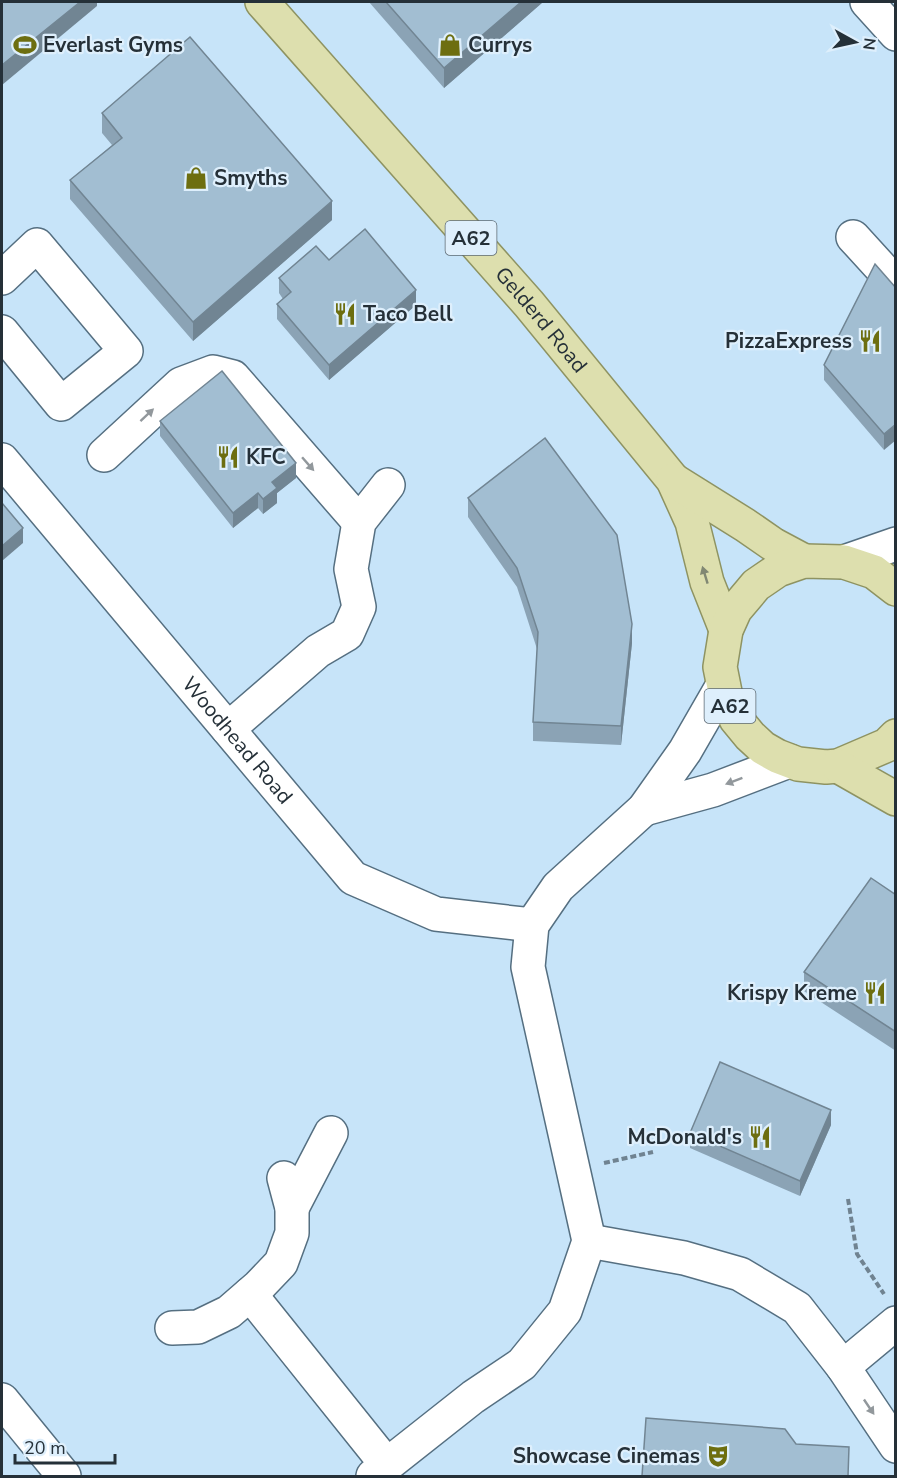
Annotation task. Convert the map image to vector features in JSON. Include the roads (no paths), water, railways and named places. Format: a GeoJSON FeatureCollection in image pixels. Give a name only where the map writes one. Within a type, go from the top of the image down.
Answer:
{"type":"FeatureCollection","features":[{"type":"Feature","properties":{"kind":"main road","name":"Gelderd Road"},"geometry":{"type":"LineString","coordinates":[[262,2],[529,304],[673,480],[692,522],[707,582],[726,630]]}},
{"type":"Feature","properties":{"kind":"main road","name":"Gelderd Road"},"geometry":{"type":"LineString","coordinates":[[673,480],[774,545],[804,561]]}},
{"type":"Feature","properties":{"kind":"main road","name":"Gelderd Road"},"geometry":{"type":"LineString","coordinates":[[896,590],[874,572],[844,561],[804,561],[778,570],[756,585],[735,610],[726,630],[720,667],[726,698],[736,719],[763,748],[789,761],[826,767],[838,766],[887,745],[896,736]]}},
{"type":"Feature","properties":{"kind":"main road","name":"Gelderd Road"},"geometry":{"type":"LineString","coordinates":[[838,766],[896,799]]}},
{"type":"Feature","properties":{"kind":"street"},"geometry":{"type":"LineString","coordinates":[[867,2],[896,34]]}},
{"type":"Feature","properties":{"kind":"street"},"geometry":{"type":"LineString","coordinates":[[853,237],[896,284]]}},
{"type":"Feature","properties":{"kind":"street"},"geometry":{"type":"LineString","coordinates":[[2,278],[37,245],[126,351],[61,404],[2,332]]}},
{"type":"Feature","properties":{"kind":"street"},"geometry":{"type":"LineString","coordinates":[[104,455],[181,384],[213,372],[233,377],[358,522]]}},
{"type":"Feature","properties":{"kind":"street","name":"Woodhead Road"},"geometry":{"type":"LineString","coordinates":[[2,460],[353,878],[436,914],[532,925]]}},
{"type":"Feature","properties":{"kind":"street"},"geometry":{"type":"LineString","coordinates":[[228,729],[318,651],[347,634],[359,607],[351,569],[358,522],[388,485]]}},
{"type":"Feature","properties":{"kind":"street"},"geometry":{"type":"LineString","coordinates":[[844,561],[896,544]]}},
{"type":"Feature","properties":{"kind":"street"},"geometry":{"type":"LineString","coordinates":[[250,1294],[380,1471],[473,1397],[522,1364],[566,1311],[590,1241],[528,967],[532,925],[558,887],[644,809],[686,751],[723,685]]}},
{"type":"Feature","properties":{"kind":"street"},"geometry":{"type":"LineString","coordinates":[[644,809],[713,790],[789,761]]}},
{"type":"Feature","properties":{"kind":"street"},"geometry":{"type":"LineString","coordinates":[[172,1328],[198,1327],[229,1312],[281,1263],[292,1233],[288,1193],[332,1133]]}},
{"type":"Feature","properties":{"kind":"street"},"geometry":{"type":"LineString","coordinates":[[590,1241],[684,1258],[740,1274],[796,1308],[843,1367],[896,1446]]}},
{"type":"Feature","properties":{"kind":"street"},"geometry":{"type":"LineString","coordinates":[[843,1367],[892,1312]]}},
{"type":"Feature","properties":{"kind":"street"},"geometry":{"type":"LineString","coordinates":[[2,1400],[64,1476]]}},
{"type":"Feature","properties":{"kind":"place","name":"Everlast Gyms"},"geometry":{"type":"Point","coordinates":[25,45]}},
{"type":"Feature","properties":{"kind":"place","name":"Currys"},"geometry":{"type":"Point","coordinates":[450,45]}},
{"type":"Feature","properties":{"kind":"place","name":"Smyths"},"geometry":{"type":"Point","coordinates":[196,178]}},
{"type":"Feature","properties":{"kind":"place","name":"Taco Bell"},"geometry":{"type":"Point","coordinates":[345,314]}},
{"type":"Feature","properties":{"kind":"place","name":"PizzaExpress"},"geometry":{"type":"Point","coordinates":[870,341]}},
{"type":"Feature","properties":{"kind":"place","name":"KFC"},"geometry":{"type":"Point","coordinates":[228,457]}},
{"type":"Feature","properties":{"kind":"place","name":"Krispy Kreme"},"geometry":{"type":"Point","coordinates":[875,993]}},
{"type":"Feature","properties":{"kind":"place","name":"McDonald's"},"geometry":{"type":"Point","coordinates":[760,1137]}},
{"type":"Feature","properties":{"kind":"place","name":"Showcase Cinemas"},"geometry":{"type":"Point","coordinates":[718,1456]}}]}
